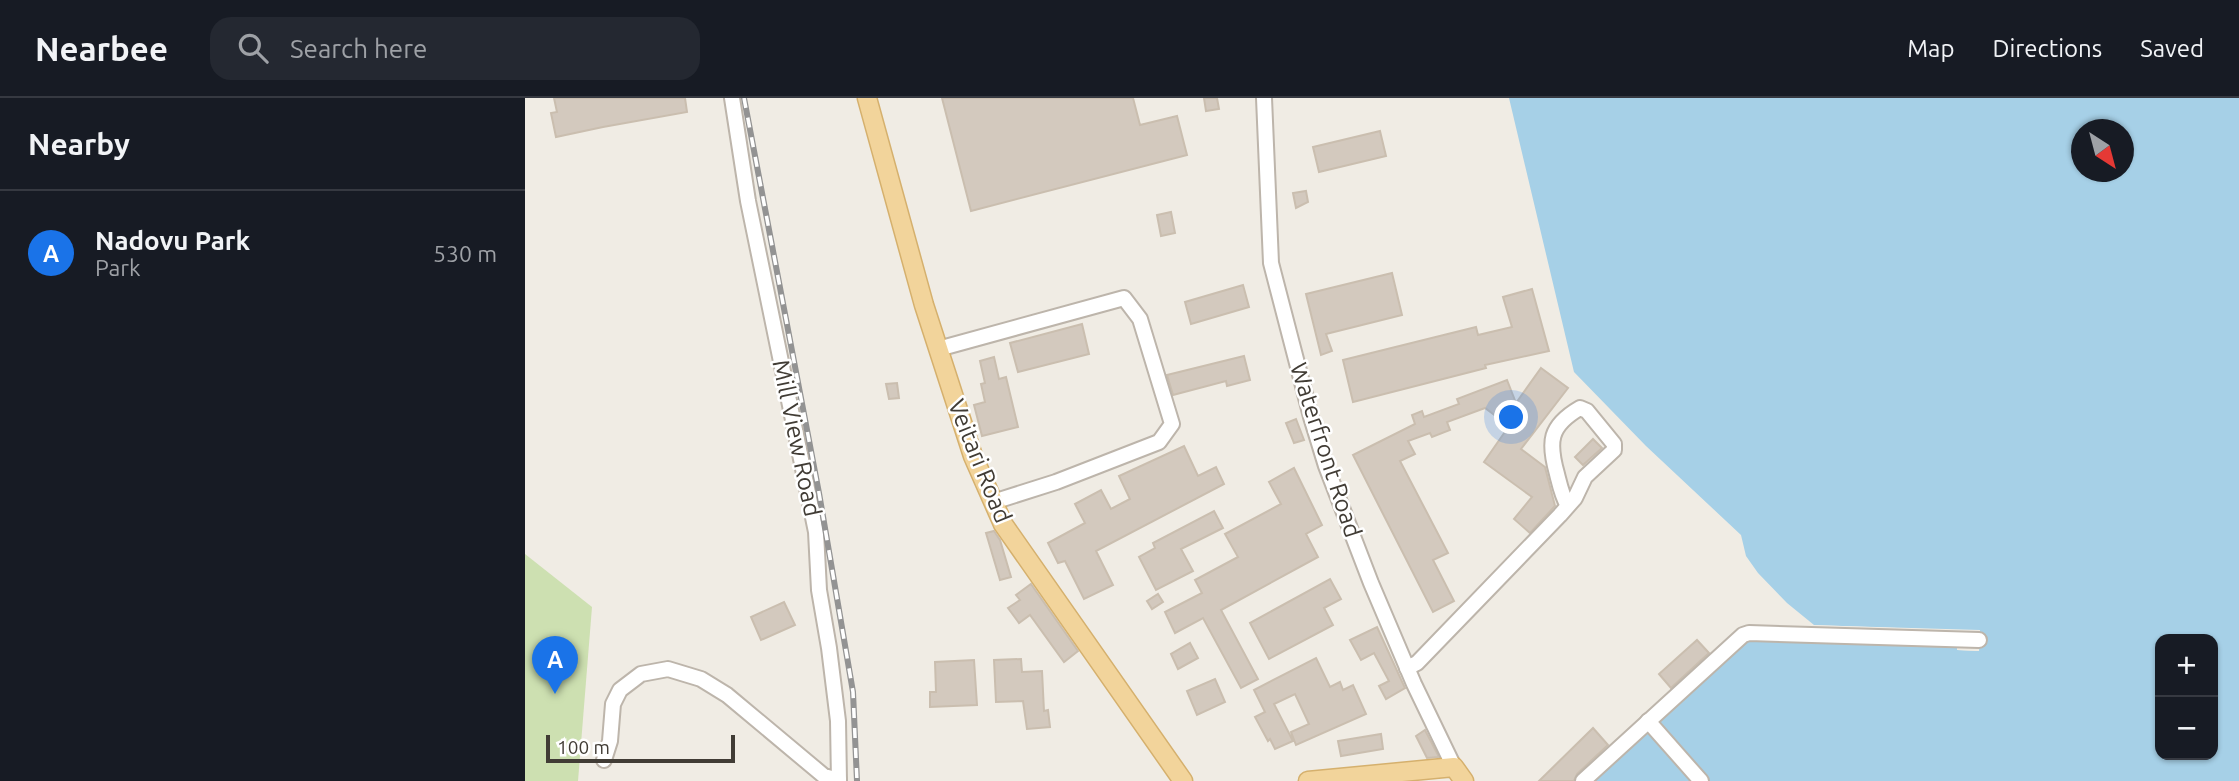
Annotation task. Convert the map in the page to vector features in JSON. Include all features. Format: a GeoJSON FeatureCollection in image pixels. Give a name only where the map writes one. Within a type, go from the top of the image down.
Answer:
{"type":"FeatureCollection","features":[{"type":"Feature","properties":{"kind":"main road","name":"Veitari Road"},"geometry":{"type":"LineString","coordinates":[[867,98],[939,349],[973,456],[993,502],[1003,523],[1183,781]]}},
{"type":"Feature","properties":{"kind":"main road"},"geometry":{"type":"LineString","coordinates":[[1308,781],[1459,774]]}},
{"type":"Feature","properties":{"kind":"street","name":"Mill View Road"},"geometry":{"type":"LineString","coordinates":[[733,98],[748,201],[816,532],[819,590],[838,721],[839,780]]}},
{"type":"Feature","properties":{"kind":"street","name":"Waterfront Road"},"geometry":{"type":"LineString","coordinates":[[1264,98],[1271,263],[1326,466],[1407,668],[1459,774]]}},
{"type":"Feature","properties":{"kind":"street"},"geometry":{"type":"LineString","coordinates":[[939,349],[1124,298],[1140,319],[1172,424],[1159,442],[1056,482],[993,502]]}},
{"type":"Feature","properties":{"kind":"street"},"geometry":{"type":"LineString","coordinates":[[1407,668],[1416,663],[1445,634],[1568,506],[1585,477],[1614,450],[1614,444],[1587,411],[1580,408],[1570,414],[1556,430],[1550,449],[1563,498],[1568,506]]}},
{"type":"Feature","properties":{"kind":"street"},"geometry":{"type":"LineString","coordinates":[[1583,781],[1743,635],[1749,633],[1979,640]]}},
{"type":"Feature","properties":{"kind":"street"},"geometry":{"type":"LineString","coordinates":[[604,760],[610,741],[613,704],[620,690],[641,674],[668,669],[685,672],[716,688],[824,776],[839,780]]}},
{"type":"Feature","properties":{"kind":"street"},"geometry":{"type":"LineString","coordinates":[[1648,721],[1701,781]]}},
{"type":"Feature","properties":{"kind":"green space"},"geometry":{"type":"Polygon","coordinates":[[[525,554],[592,607],[578,781],[525,781],[525,554]]]}},
{"type":"Feature","properties":{"kind":"water"},"geometry":{"type":"Polygon","coordinates":[[[1509,98],[2239,98],[2239,781],[1706,781],[1656,724],[1755,637],[1957,643],[1957,650],[1979,651],[1980,631],[1814,625],[1787,603],[1758,573],[1746,556],[1741,535],[1646,446],[1574,372],[1509,98]]]}},
{"type":"Feature","properties":{"kind":"water"},"geometry":{"type":"Polygon","coordinates":[[[1649,730],[1693,781],[1593,781],[1649,730]]]}},
{"type":"Feature","properties":{"kind":"pier"},"geometry":{"type":"Polygon","coordinates":[[[1808,625],[1980,630],[1979,651],[1957,650],[1957,644],[1960,642],[1960,647],[1976,647],[1976,634],[1812,628],[1808,625]]]}},
{"type":"Feature","properties":{"kind":"building"},"geometry":{"type":"Polygon","coordinates":[[[554,98],[685,98],[687,112],[556,137],[551,113],[557,112],[554,98]]]}},
{"type":"Feature","properties":{"kind":"building"},"geometry":{"type":"Polygon","coordinates":[[[942,98],[1133,98],[1140,125],[1177,116],[1187,155],[971,211],[942,98]]]}},
{"type":"Feature","properties":{"kind":"building"},"geometry":{"type":"Polygon","coordinates":[[[1204,98],[1217,98],[1219,109],[1206,111],[1204,98]]]}},
{"type":"Feature","properties":{"kind":"building"},"geometry":{"type":"Polygon","coordinates":[[[1380,131],[1386,156],[1319,172],[1313,147],[1380,131]]]}},
{"type":"Feature","properties":{"kind":"building"},"geometry":{"type":"Polygon","coordinates":[[[1306,191],[1308,202],[1296,208],[1293,193],[1306,191]]]}},
{"type":"Feature","properties":{"kind":"building"},"geometry":{"type":"Polygon","coordinates":[[[1171,212],[1175,233],[1161,236],[1157,215],[1171,212]]]}},
{"type":"Feature","properties":{"kind":"building"},"geometry":{"type":"Polygon","coordinates":[[[1392,273],[1402,315],[1326,334],[1332,351],[1321,355],[1306,294],[1392,273]]]}},
{"type":"Feature","properties":{"kind":"building"},"geometry":{"type":"Polygon","coordinates":[[[1243,285],[1249,307],[1191,324],[1185,302],[1243,285]]]}},
{"type":"Feature","properties":{"kind":"building"},"geometry":{"type":"Polygon","coordinates":[[[1532,289],[1549,351],[1485,365],[1486,368],[1353,402],[1343,360],[1476,327],[1478,335],[1512,327],[1503,297],[1532,289]]]}},
{"type":"Feature","properties":{"kind":"building"},"geometry":{"type":"Polygon","coordinates":[[[1082,324],[1089,354],[1018,372],[1010,343],[1082,324]]]}},
{"type":"Feature","properties":{"kind":"building"},"geometry":{"type":"Polygon","coordinates":[[[1244,356],[1250,380],[1227,386],[1226,381],[1173,395],[1167,375],[1244,356]]]}},
{"type":"Feature","properties":{"kind":"building"},"geometry":{"type":"Polygon","coordinates":[[[994,357],[999,379],[1006,377],[1018,427],[982,436],[974,405],[985,402],[981,384],[985,383],[980,361],[994,357]]]}},
{"type":"Feature","properties":{"kind":"building"},"geometry":{"type":"Polygon","coordinates":[[[1541,368],[1568,388],[1521,449],[1545,467],[1555,506],[1530,533],[1514,519],[1532,497],[1484,462],[1509,426],[1485,408],[1447,422],[1450,430],[1432,437],[1430,433],[1408,441],[1415,454],[1400,461],[1448,553],[1433,560],[1454,601],[1433,612],[1353,455],[1415,424],[1412,415],[1422,411],[1424,417],[1459,404],[1457,399],[1507,380],[1516,403],[1541,368]]]}},
{"type":"Feature","properties":{"kind":"building"},"geometry":{"type":"Polygon","coordinates":[[[897,383],[899,398],[889,399],[886,384],[897,383]]]}},
{"type":"Feature","properties":{"kind":"building"},"geometry":{"type":"Polygon","coordinates":[[[1296,419],[1304,440],[1294,443],[1286,423],[1296,419]]]}},
{"type":"Feature","properties":{"kind":"building"},"geometry":{"type":"Polygon","coordinates":[[[1593,439],[1602,448],[1583,465],[1575,457],[1593,439]]]}},
{"type":"Feature","properties":{"kind":"building"},"geometry":{"type":"Polygon","coordinates":[[[1184,446],[1198,476],[1216,467],[1224,484],[1096,551],[1113,585],[1084,599],[1065,561],[1058,563],[1048,543],[1085,523],[1075,504],[1101,490],[1111,509],[1130,499],[1119,476],[1184,446]]]}},
{"type":"Feature","properties":{"kind":"building"},"geometry":{"type":"Polygon","coordinates":[[[1294,468],[1322,525],[1306,534],[1318,557],[1221,610],[1258,679],[1241,688],[1203,618],[1175,633],[1165,612],[1202,593],[1195,580],[1238,557],[1225,534],[1281,504],[1269,482],[1294,468]]]}},
{"type":"Feature","properties":{"kind":"building"},"geometry":{"type":"Polygon","coordinates":[[[1214,511],[1223,528],[1181,549],[1193,571],[1156,590],[1139,557],[1155,548],[1153,543],[1214,511]]]}},
{"type":"Feature","properties":{"kind":"building"},"geometry":{"type":"Polygon","coordinates":[[[994,531],[1000,540],[1011,577],[1000,580],[986,533],[994,531]]]}},
{"type":"Feature","properties":{"kind":"building"},"geometry":{"type":"Polygon","coordinates":[[[1330,579],[1341,599],[1324,608],[1333,625],[1269,659],[1250,623],[1330,579]]]}},
{"type":"Feature","properties":{"kind":"building"},"geometry":{"type":"Polygon","coordinates":[[[1031,584],[1078,651],[1064,662],[1030,615],[1019,623],[1008,608],[1020,600],[1016,595],[1031,584]]]}},
{"type":"Feature","properties":{"kind":"building"},"geometry":{"type":"Polygon","coordinates":[[[1158,594],[1163,602],[1152,609],[1147,601],[1158,594]]]}},
{"type":"Feature","properties":{"kind":"building"},"geometry":{"type":"Polygon","coordinates":[[[784,602],[795,625],[761,640],[751,617],[784,602]]]}},
{"type":"Feature","properties":{"kind":"building"},"geometry":{"type":"Polygon","coordinates":[[[1377,627],[1405,688],[1386,699],[1379,686],[1389,681],[1374,653],[1361,660],[1350,640],[1377,627]]]}},
{"type":"Feature","properties":{"kind":"building"},"geometry":{"type":"Polygon","coordinates":[[[1697,640],[1709,653],[1671,688],[1659,674],[1697,640]]]}},
{"type":"Feature","properties":{"kind":"building"},"geometry":{"type":"Polygon","coordinates":[[[1190,643],[1198,658],[1178,669],[1171,654],[1190,643]]]}},
{"type":"Feature","properties":{"kind":"building"},"geometry":{"type":"Polygon","coordinates":[[[1316,658],[1330,687],[1340,682],[1343,690],[1353,685],[1366,714],[1296,745],[1291,732],[1309,724],[1295,694],[1274,704],[1293,741],[1275,749],[1255,717],[1265,712],[1254,690],[1316,658]]]}},
{"type":"Feature","properties":{"kind":"building"},"geometry":{"type":"Polygon","coordinates":[[[1021,659],[1022,672],[1042,671],[1044,711],[1048,710],[1050,727],[1027,729],[1023,701],[996,702],[994,660],[1021,659]]]}},
{"type":"Feature","properties":{"kind":"building"},"geometry":{"type":"Polygon","coordinates":[[[974,660],[977,705],[930,707],[930,692],[936,692],[935,662],[974,660]]]}},
{"type":"Feature","properties":{"kind":"building"},"geometry":{"type":"Polygon","coordinates":[[[1215,679],[1225,702],[1197,715],[1187,691],[1215,679]]]}},
{"type":"Feature","properties":{"kind":"building"},"geometry":{"type":"Polygon","coordinates":[[[1593,728],[1608,745],[1577,774],[1574,781],[1539,781],[1593,728]]]}},
{"type":"Feature","properties":{"kind":"building"},"geometry":{"type":"Polygon","coordinates":[[[1425,730],[1439,757],[1427,758],[1416,736],[1425,730]]]}},
{"type":"Feature","properties":{"kind":"building"},"geometry":{"type":"Polygon","coordinates":[[[1381,734],[1383,749],[1341,756],[1338,741],[1381,734]]]}},
{"type":"Feature","properties":{"kind":"railway"},"geometry":{"type":"LineString","coordinates":[[744,98],[819,493],[853,692],[857,781]]}},
{"type":"Feature","properties":{"kind":"place","name":"Nadovu Park"},"geometry":{"type":"Point","coordinates":[555,694]}}]}
